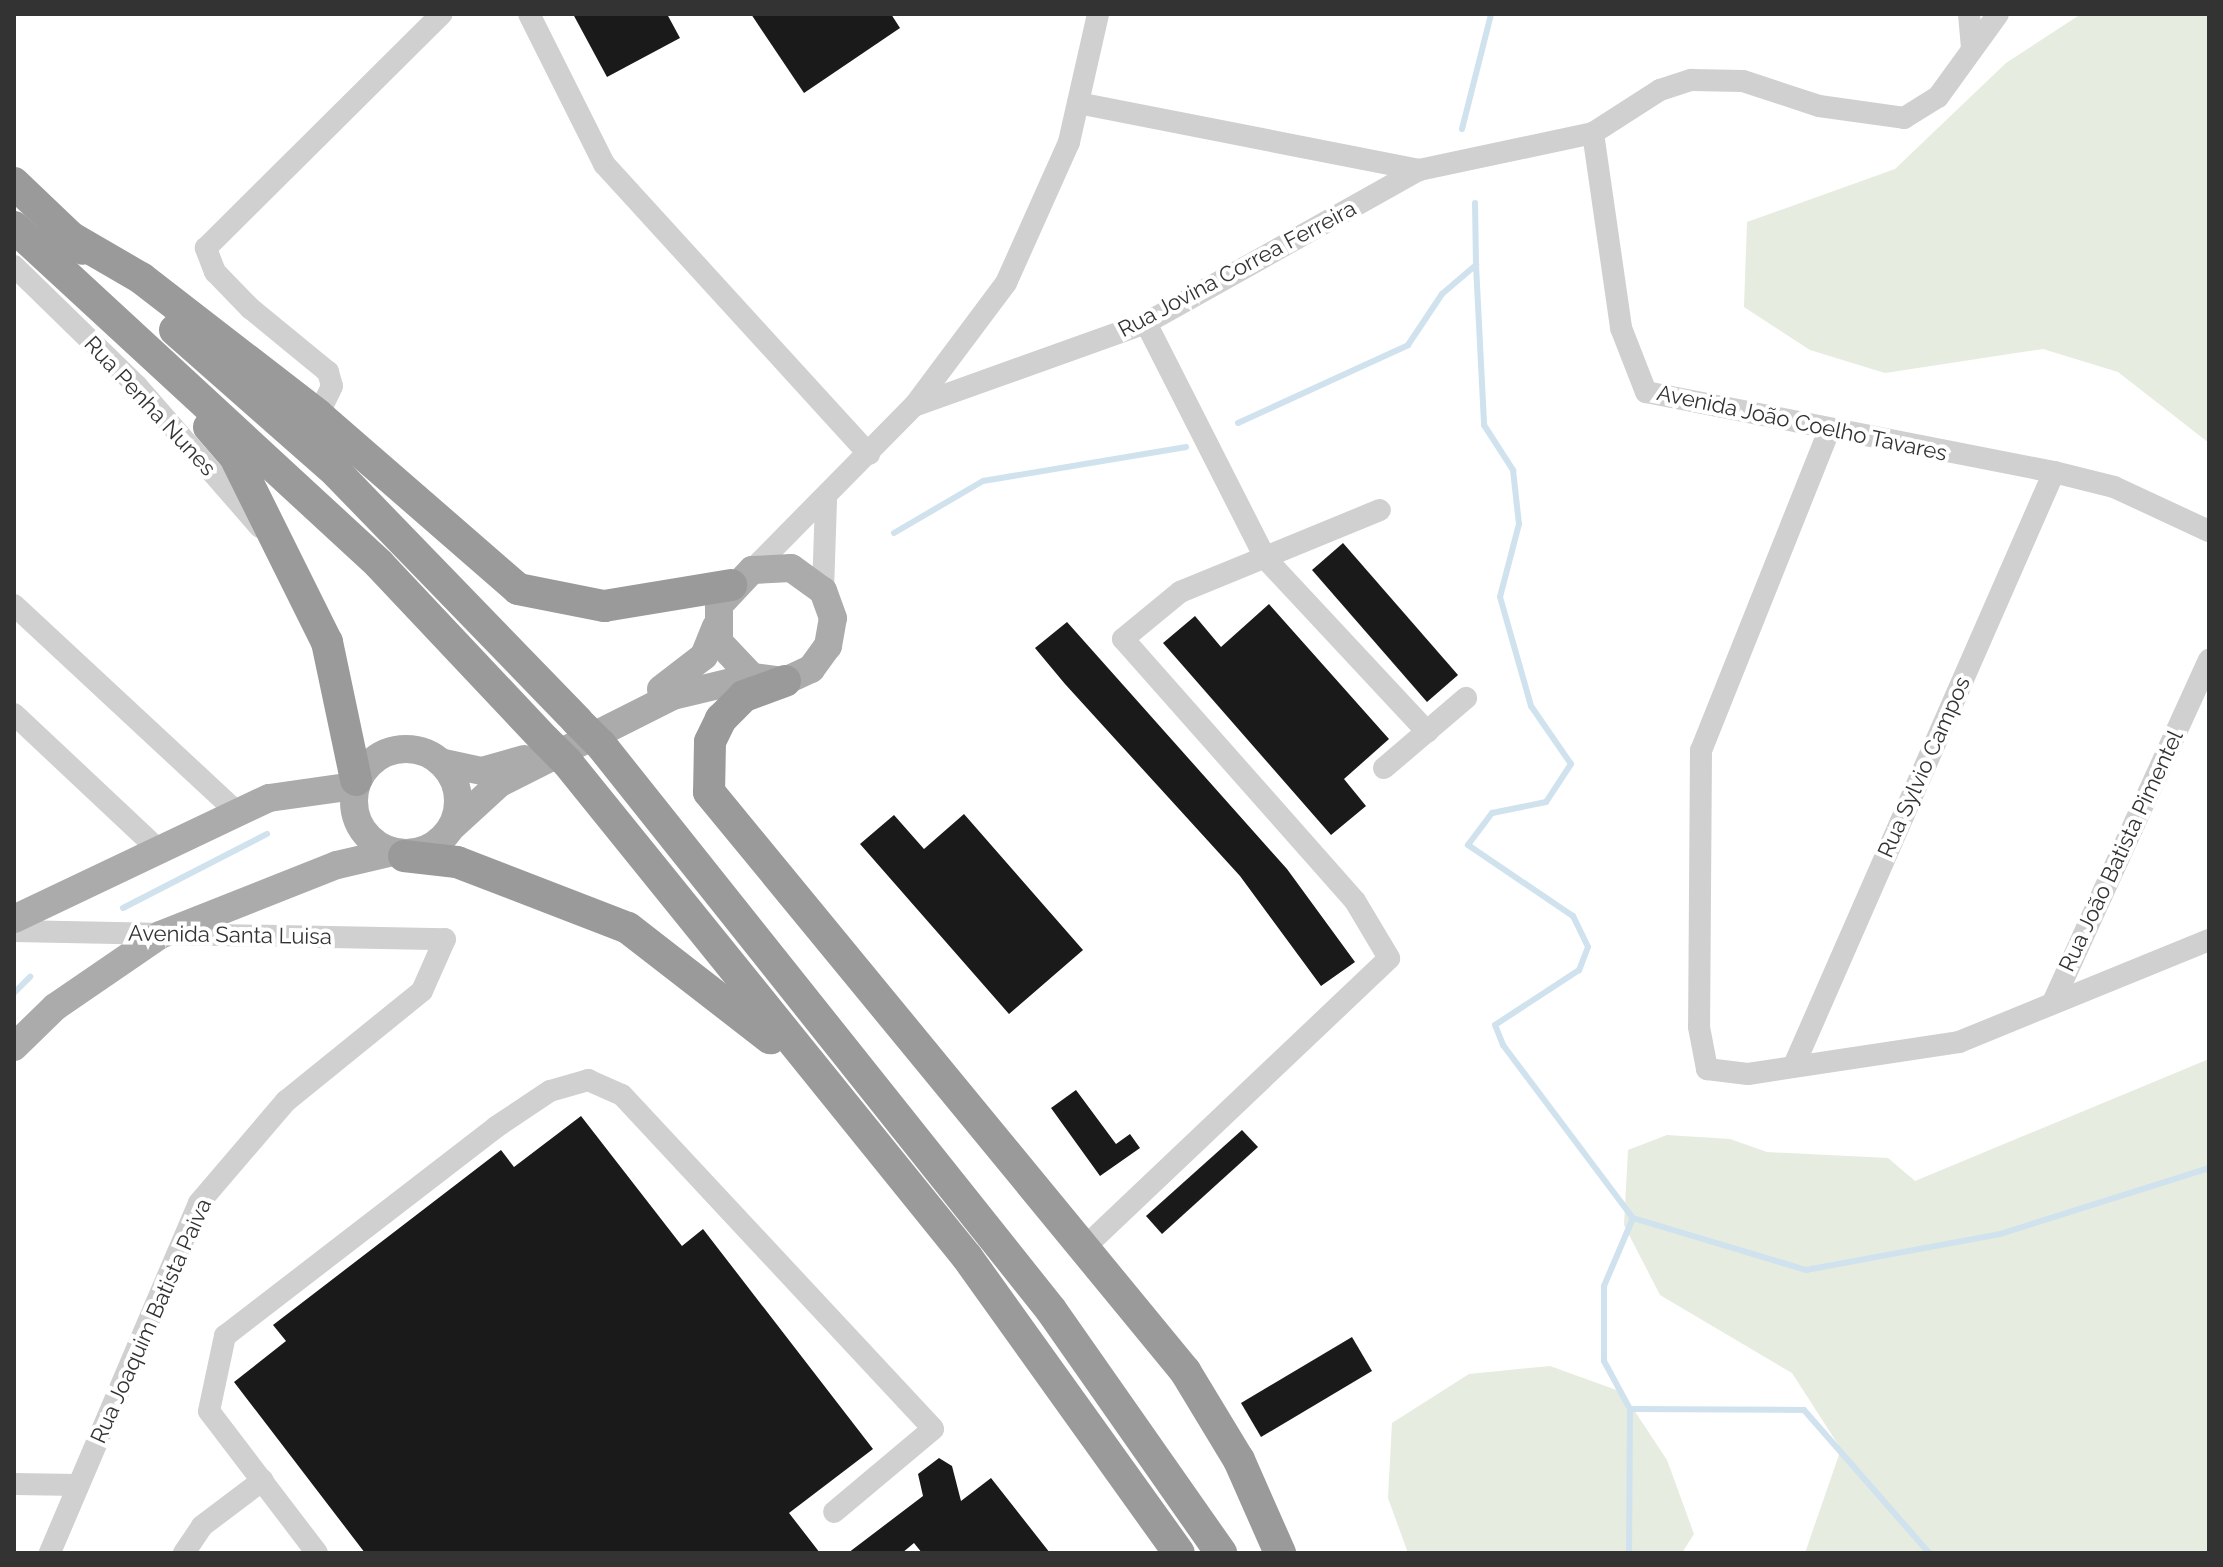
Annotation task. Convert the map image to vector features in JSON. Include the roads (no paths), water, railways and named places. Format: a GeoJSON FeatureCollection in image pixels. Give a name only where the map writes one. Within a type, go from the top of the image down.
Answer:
{"type":"FeatureCollection","features":[{"type":"Feature","properties":{"kind":"highway"},"geometry":{"type":"LineString","coordinates":[[14,183],[67,235],[337,473],[601,745],[1003,1247],[1221,1553]]}},
{"type":"Feature","properties":{"kind":"highway"},"geometry":{"type":"LineString","coordinates":[[14,227],[106,316],[379,564],[625,825],[839,1103],[967,1257],[1179,1553]]}},
{"type":"Feature","properties":{"kind":"highway"},"geometry":{"type":"LineString","coordinates":[[67,235],[141,278],[318,415],[518,589],[604,606],[741,578]]}},
{"type":"Feature","properties":{"kind":"highway"},"geometry":{"type":"LineString","coordinates":[[106,316],[235,457],[327,642],[354,783]]}},
{"type":"Feature","properties":{"kind":"highway"},"geometry":{"type":"LineString","coordinates":[[785,681],[744,696],[721,719],[710,742],[709,792],[1086,1246],[1185,1371],[1239,1460],[1280,1553]]}},
{"type":"Feature","properties":{"kind":"highway"},"geometry":{"type":"LineString","coordinates":[[398,854],[457,862],[628,928],[732,1003],[839,1103]]}},
{"type":"Feature","properties":{"kind":"main road"},"geometry":{"type":"LineString","coordinates":[[14,919],[236,811],[269,798],[354,783],[368,764],[392,751],[420,749],[444,763],[482,771],[523,760],[683,678],[704,656],[741,578],[791,568],[823,591],[833,618],[828,646],[811,669],[785,681],[752,677],[673,696],[500,783],[424,852],[337,865],[160,935],[55,1007],[14,1047]]}},
{"type":"Feature","properties":{"kind":"main road"},"geometry":{"type":"LineString","coordinates":[[716,627],[727,657],[752,677]]}},
{"type":"Feature","properties":{"kind":"main road"},"geometry":{"type":"LineString","coordinates":[[444,763],[456,782],[453,826]]}},
{"type":"Feature","properties":{"kind":"main road"},"geometry":{"type":"LineString","coordinates":[[354,783],[363,829],[398,854]]}},
{"type":"Feature","properties":{"kind":"street"},"geometry":{"type":"LineString","coordinates":[[318,415],[332,386],[328,372],[250,308],[207,260],[206,248],[442,14]]}},
{"type":"Feature","properties":{"kind":"street"},"geometry":{"type":"LineString","coordinates":[[529,14],[604,164],[869,454]]}},
{"type":"Feature","properties":{"kind":"street"},"geometry":{"type":"LineString","coordinates":[[741,578],[826,499],[914,406],[1006,283],[1046,207],[1078,103],[1098,14]]}},
{"type":"Feature","properties":{"kind":"street"},"geometry":{"type":"LineString","coordinates":[[1969,14],[1972,47]]}},
{"type":"Feature","properties":{"kind":"street","name":"Rua Jovina Correa Ferreira"},"geometry":{"type":"LineString","coordinates":[[914,406],[1146,323],[1419,170],[1593,133],[1660,90],[1691,80],[1743,81],[1819,106],[1904,118],[1938,97],[1998,14]]}},
{"type":"Feature","properties":{"kind":"street","name":"Rua Jovina Correa Ferreira"},"geometry":{"type":"LineString","coordinates":[[1078,103],[1419,170]]}},
{"type":"Feature","properties":{"kind":"street","name":"Avenida João Coelho Tavares"},"geometry":{"type":"LineString","coordinates":[[1593,133],[1621,328],[1646,392],[1828,433],[2054,472],[2114,487],[2209,531]]}},
{"type":"Feature","properties":{"kind":"street","name":"Rua Penha Nunes"},"geometry":{"type":"LineString","coordinates":[[14,266],[137,386],[282,551]]}},
{"type":"Feature","properties":{"kind":"street"},"geometry":{"type":"LineString","coordinates":[[1146,323],[1265,558],[1427,732]]}},
{"type":"Feature","properties":{"kind":"street"},"geometry":{"type":"LineString","coordinates":[[1828,433],[1701,750],[1699,1027],[1707,1069],[1748,1074],[1795,1063],[1959,1042],[2054,1000],[2209,940]]}},
{"type":"Feature","properties":{"kind":"street","name":"Rua Sylvio Campos"},"geometry":{"type":"LineString","coordinates":[[1795,1063],[2054,472]]}},
{"type":"Feature","properties":{"kind":"street"},"geometry":{"type":"LineString","coordinates":[[823,591],[826,499]]}},
{"type":"Feature","properties":{"kind":"street"},"geometry":{"type":"LineString","coordinates":[[1086,1246],[1389,958],[1355,901],[1123,639],[1180,592],[1380,510]]}},
{"type":"Feature","properties":{"kind":"street"},"geometry":{"type":"LineString","coordinates":[[14,605],[236,811]]}},
{"type":"Feature","properties":{"kind":"street","name":"Rua João Batista Pimentel"},"geometry":{"type":"LineString","coordinates":[[2054,1000],[2209,660]]}},
{"type":"Feature","properties":{"kind":"street"},"geometry":{"type":"LineString","coordinates":[[1384,768],[1466,698]]}},
{"type":"Feature","properties":{"kind":"street"},"geometry":{"type":"LineString","coordinates":[[14,714],[159,850]]}},
{"type":"Feature","properties":{"kind":"street","name":"Avenida Santa Luisa"},"geometry":{"type":"LineString","coordinates":[[14,931],[445,939]]}},
{"type":"Feature","properties":{"kind":"street","name":"Rua Joaquim Batista Paiva"},"geometry":{"type":"LineString","coordinates":[[50,1553],[199,1203],[286,1101],[422,991],[445,939]]}},
{"type":"Feature","properties":{"kind":"street"},"geometry":{"type":"LineString","coordinates":[[317,1553],[209,1411],[225,1336],[496,1127],[550,1091],[588,1080],[622,1095],[933,1429],[834,1512]]}},
{"type":"Feature","properties":{"kind":"street"},"geometry":{"type":"LineString","coordinates":[[184,1553],[202,1526],[263,1480]]}},
{"type":"Feature","properties":{"kind":"street"},"geometry":{"type":"LineString","coordinates":[[14,1484],[78,1485]]}},
{"type":"Feature","properties":{"kind":"waterway"},"geometry":{"type":"LineString","coordinates":[[1462,129],[1491,14]]}},
{"type":"Feature","properties":{"kind":"waterway"},"geometry":{"type":"LineString","coordinates":[[1238,423],[1408,345],[1442,294],[1476,265],[1475,203]]}},
{"type":"Feature","properties":{"kind":"waterway"},"geometry":{"type":"LineString","coordinates":[[1476,265],[1484,425],[1513,470],[1519,524],[1500,597],[1531,706],[1571,764],[1546,802],[1492,813],[1468,845],[1573,916],[1588,947],[1579,970],[1495,1025],[1503,1045],[1633,1218],[1604,1286],[1604,1361],[1630,1409],[1804,1410],[1929,1553]]}},
{"type":"Feature","properties":{"kind":"waterway"},"geometry":{"type":"LineString","coordinates":[[894,533],[983,481],[1186,447]]}},
{"type":"Feature","properties":{"kind":"waterway"},"geometry":{"type":"LineString","coordinates":[[123,908],[267,834]]}},
{"type":"Feature","properties":{"kind":"waterway"},"geometry":{"type":"LineString","coordinates":[[14,993],[30,977]]}},
{"type":"Feature","properties":{"kind":"waterway"},"geometry":{"type":"LineString","coordinates":[[1633,1218],[1806,1270],[2000,1234],[2209,1168]]}},
{"type":"Feature","properties":{"kind":"waterway"},"geometry":{"type":"LineString","coordinates":[[1629,1553],[1630,1409]]}}]}
